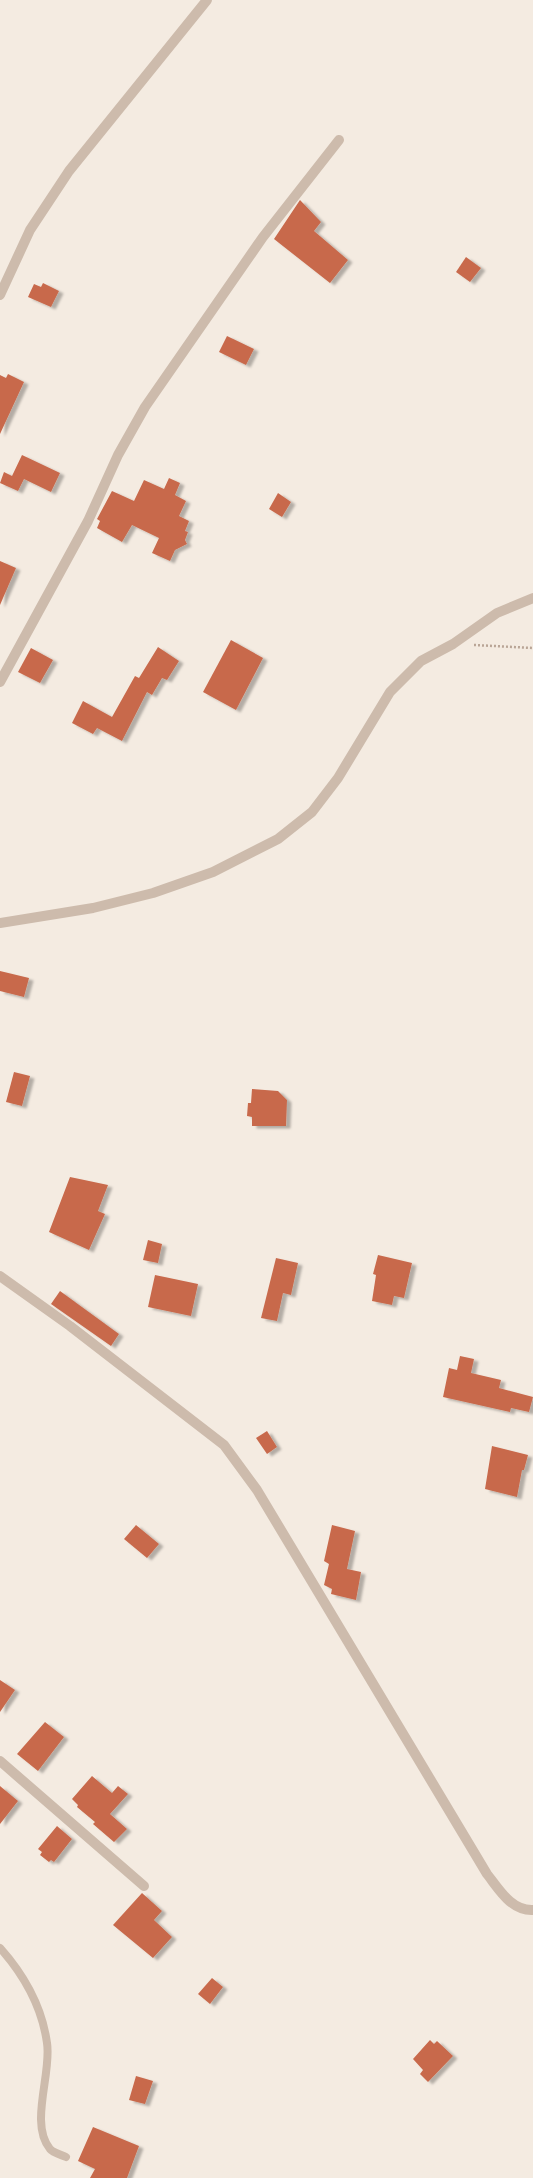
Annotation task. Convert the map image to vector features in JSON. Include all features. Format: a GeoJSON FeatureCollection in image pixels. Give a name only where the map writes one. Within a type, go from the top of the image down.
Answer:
{"type":"FeatureCollection","features":[{"type":"Feature","properties":{"kind":"street"},"geometry":{"type":"LineString","coordinates":[[0,295],[30,230],[70,171],[207,0]]}},
{"type":"Feature","properties":{"kind":"street"},"geometry":{"type":"LineString","coordinates":[[0,682],[88,521],[118,455],[145,407],[263,237],[339,140]]}},
{"type":"Feature","properties":{"kind":"street"},"geometry":{"type":"LineString","coordinates":[[0,923],[94,908],[153,893],[213,872],[278,839],[312,812],[334,784],[390,692],[421,661],[453,644],[497,612],[533,598]]}},
{"type":"Feature","properties":{"kind":"street"},"geometry":{"type":"LineString","coordinates":[[0,1276],[70,1326],[224,1444],[257,1490],[487,1874],[509,1902],[525,1910],[533,1910]]}},
{"type":"Feature","properties":{"kind":"street"},"geometry":{"type":"LineString","coordinates":[[0,1761],[144,1886]]}},
{"type":"Feature","properties":{"kind":"lane"},"geometry":{"type":"LineString","coordinates":[[0,1948],[17,1968],[35,2001],[48,2050],[41,2119],[43,2136],[50,2150],[66,2157]]}},
{"type":"Feature","properties":{"kind":"path"},"geometry":{"type":"LineString","coordinates":[[453,644],[533,648]]}},
{"type":"Feature","properties":{"kind":"building"},"geometry":{"type":"Polygon","coordinates":[[[300,200],[321,222],[314,231],[348,260],[330,283],[274,239],[300,200]]]}},
{"type":"Feature","properties":{"kind":"building"},"geometry":{"type":"Polygon","coordinates":[[[466,257],[481,268],[470,282],[456,272],[466,257]]]}},
{"type":"Feature","properties":{"kind":"building"},"geometry":{"type":"Polygon","coordinates":[[[43,283],[59,291],[51,307],[28,297],[34,284],[41,287],[43,283]]]}},
{"type":"Feature","properties":{"kind":"building"},"geometry":{"type":"Polygon","coordinates":[[[227,336],[254,349],[246,365],[219,352],[227,336]]]}},
{"type":"Feature","properties":{"kind":"building"},"geometry":{"type":"Polygon","coordinates":[[[8,374],[24,382],[0,434],[0,375],[6,378],[8,374]]]}},
{"type":"Feature","properties":{"kind":"building"},"geometry":{"type":"Polygon","coordinates":[[[22,455],[60,473],[51,492],[24,479],[18,491],[0,483],[4,472],[12,476],[22,455]]]}},
{"type":"Feature","properties":{"kind":"building"},"geometry":{"type":"Polygon","coordinates":[[[169,478],[180,483],[175,495],[186,501],[179,516],[189,521],[185,531],[188,532],[185,540],[187,544],[175,550],[170,561],[152,553],[159,538],[132,525],[122,542],[97,528],[100,521],[97,519],[112,491],[134,501],[144,480],[164,489],[169,478]]]}},
{"type":"Feature","properties":{"kind":"building"},"geometry":{"type":"Polygon","coordinates":[[[278,493],[291,502],[282,517],[269,509],[278,493]]]}},
{"type":"Feature","properties":{"kind":"building"},"geometry":{"type":"Polygon","coordinates":[[[0,561],[16,568],[0,605],[0,561]]]}},
{"type":"Feature","properties":{"kind":"building"},"geometry":{"type":"Polygon","coordinates":[[[231,640],[263,658],[236,710],[203,692],[231,640]]]}},
{"type":"Feature","properties":{"kind":"building"},"geometry":{"type":"Polygon","coordinates":[[[158,647],[179,661],[167,680],[162,678],[152,695],[147,692],[122,741],[97,728],[93,734],[72,723],[83,701],[112,717],[135,676],[139,678],[158,647]]]}},
{"type":"Feature","properties":{"kind":"building"},"geometry":{"type":"Polygon","coordinates":[[[31,648],[53,660],[40,683],[18,672],[31,648]]]}},
{"type":"Feature","properties":{"kind":"building"},"geometry":{"type":"Polygon","coordinates":[[[0,971],[29,978],[24,997],[0,991],[0,971]]]}},
{"type":"Feature","properties":{"kind":"building"},"geometry":{"type":"Polygon","coordinates":[[[14,1072],[30,1076],[22,1106],[6,1102],[14,1072]]]}},
{"type":"Feature","properties":{"kind":"building"},"geometry":{"type":"Polygon","coordinates":[[[252,1089],[278,1091],[287,1100],[286,1126],[252,1126],[252,1117],[247,1116],[248,1103],[251,1103],[252,1089]]]}},
{"type":"Feature","properties":{"kind":"building"},"geometry":{"type":"Polygon","coordinates":[[[70,1177],[108,1185],[98,1211],[105,1214],[89,1250],[49,1232],[70,1177]]]}},
{"type":"Feature","properties":{"kind":"building"},"geometry":{"type":"Polygon","coordinates":[[[148,1240],[162,1244],[158,1263],[143,1260],[148,1240]]]}},
{"type":"Feature","properties":{"kind":"building"},"geometry":{"type":"Polygon","coordinates":[[[378,1255],[412,1263],[404,1298],[394,1296],[392,1305],[372,1301],[376,1275],[373,1274],[378,1255]]]}},
{"type":"Feature","properties":{"kind":"building"},"geometry":{"type":"Polygon","coordinates":[[[276,1258],[298,1263],[291,1295],[283,1293],[277,1321],[261,1318],[276,1258]]]}},
{"type":"Feature","properties":{"kind":"building"},"geometry":{"type":"Polygon","coordinates":[[[155,1275],[198,1284],[191,1316],[148,1307],[155,1275]]]}},
{"type":"Feature","properties":{"kind":"building"},"geometry":{"type":"Polygon","coordinates":[[[60,1291],[119,1334],[111,1346],[51,1304],[60,1291]]]}},
{"type":"Feature","properties":{"kind":"building"},"geometry":{"type":"Polygon","coordinates":[[[460,1356],[474,1359],[471,1373],[501,1380],[499,1388],[533,1397],[529,1412],[511,1408],[510,1412],[443,1397],[449,1368],[457,1370],[460,1356]]]}},
{"type":"Feature","properties":{"kind":"building"},"geometry":{"type":"Polygon","coordinates":[[[267,1431],[277,1447],[267,1454],[256,1438],[267,1431]]]}},
{"type":"Feature","properties":{"kind":"building"},"geometry":{"type":"Polygon","coordinates":[[[492,1446],[528,1455],[524,1470],[522,1470],[517,1497],[485,1489],[492,1446]]]}},
{"type":"Feature","properties":{"kind":"building"},"geometry":{"type":"Polygon","coordinates":[[[136,1525],[159,1544],[147,1558],[124,1539],[136,1525]]]}},
{"type":"Feature","properties":{"kind":"building"},"geometry":{"type":"Polygon","coordinates":[[[332,1525],[355,1531],[347,1569],[361,1572],[356,1600],[331,1594],[332,1589],[324,1585],[329,1564],[324,1561],[332,1525]]]}},
{"type":"Feature","properties":{"kind":"building"},"geometry":{"type":"Polygon","coordinates":[[[0,1680],[15,1690],[0,1712],[0,1680]]]}},
{"type":"Feature","properties":{"kind":"building"},"geometry":{"type":"Polygon","coordinates":[[[45,1722],[64,1737],[38,1771],[17,1754],[45,1722]]]}},
{"type":"Feature","properties":{"kind":"building"},"geometry":{"type":"Polygon","coordinates":[[[92,1776],[112,1793],[118,1786],[128,1794],[110,1814],[127,1829],[114,1842],[93,1824],[95,1822],[77,1807],[78,1805],[72,1799],[92,1776]]]}},
{"type":"Feature","properties":{"kind":"building"},"geometry":{"type":"Polygon","coordinates":[[[0,1786],[18,1801],[0,1824],[0,1786]]]}},
{"type":"Feature","properties":{"kind":"building"},"geometry":{"type":"Polygon","coordinates":[[[57,1826],[72,1839],[54,1862],[51,1860],[49,1862],[40,1855],[42,1852],[38,1849],[57,1826]]]}},
{"type":"Feature","properties":{"kind":"building"},"geometry":{"type":"Polygon","coordinates":[[[142,1893],[162,1911],[154,1920],[172,1937],[153,1958],[113,1925],[142,1893]]]}},
{"type":"Feature","properties":{"kind":"building"},"geometry":{"type":"Polygon","coordinates":[[[212,1978],[223,1987],[210,2004],[198,1994],[212,1978]]]}},
{"type":"Feature","properties":{"kind":"building"},"geometry":{"type":"Polygon","coordinates":[[[430,2040],[434,2044],[437,2041],[453,2056],[428,2082],[420,2074],[423,2070],[413,2059],[430,2040]]]}},
{"type":"Feature","properties":{"kind":"building"},"geometry":{"type":"Polygon","coordinates":[[[136,2076],[153,2081],[145,2104],[129,2100],[136,2076]]]}},
{"type":"Feature","properties":{"kind":"building"},"geometry":{"type":"Polygon","coordinates":[[[93,2127],[139,2146],[127,2178],[90,2178],[95,2169],[78,2161],[93,2127]]]}}]}
